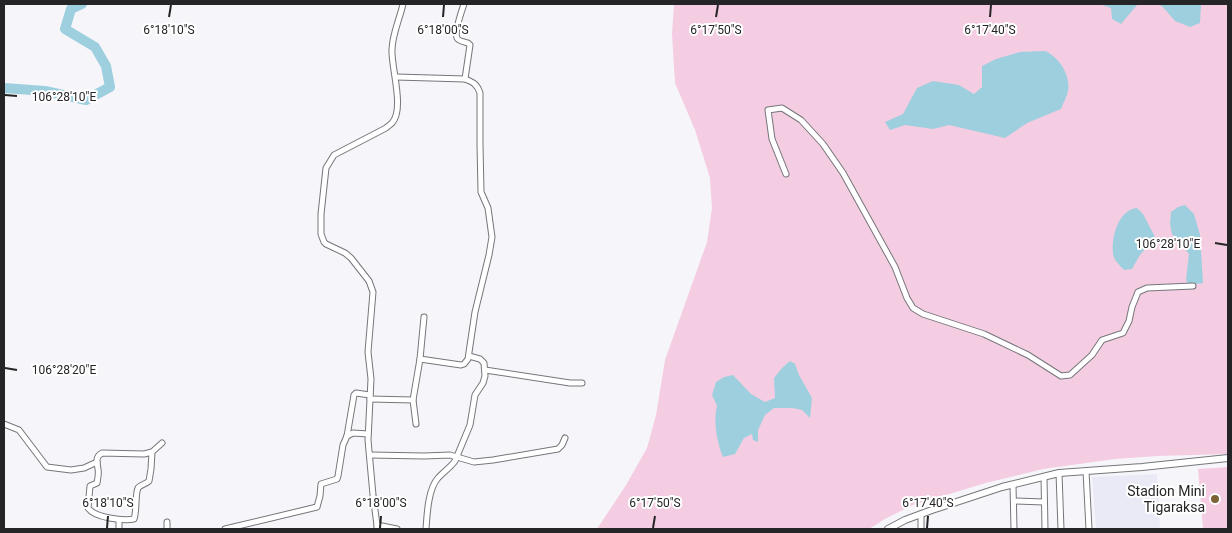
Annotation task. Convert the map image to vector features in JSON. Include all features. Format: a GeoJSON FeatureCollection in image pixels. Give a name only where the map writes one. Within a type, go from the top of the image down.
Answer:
{"type":"FeatureCollection","features":[{"type":"Feature","properties":{"kind":"street"},"geometry":{"type":"LineString","coordinates":[[397,529],[377,527],[368,434],[371,379],[368,352],[373,292],[371,286],[348,255],[324,242],[321,234],[321,214],[326,168],[334,155],[386,128],[395,117],[396,77],[392,50],[404,4]]}},
{"type":"Feature","properties":{"kind":"street"},"geometry":{"type":"LineString","coordinates":[[464,4],[457,28],[457,38],[470,45],[465,79]]}},
{"type":"Feature","properties":{"kind":"street"},"geometry":{"type":"LineString","coordinates":[[396,77],[465,79],[475,83],[480,93],[481,192],[488,208],[492,237],[475,312],[469,356],[467,361],[461,365],[420,359]]}},
{"type":"Feature","properties":{"kind":"street"},"geometry":{"type":"LineString","coordinates":[[786,174],[772,139],[768,110],[782,108],[801,120],[823,144],[848,181],[895,267],[907,298],[914,308],[923,314],[984,334],[1028,355],[1062,376],[1070,375],[1092,355],[1102,340],[1124,333],[1138,292],[1147,288],[1193,286]]}},
{"type":"Feature","properties":{"kind":"street"},"geometry":{"type":"LineString","coordinates":[[416,424],[413,400],[420,359],[424,317]]}},
{"type":"Feature","properties":{"kind":"street"},"geometry":{"type":"LineString","coordinates":[[426,529],[433,486],[437,479],[452,465],[456,457],[470,425],[474,399],[484,380],[484,363],[469,356]]}},
{"type":"Feature","properties":{"kind":"street"},"geometry":{"type":"LineString","coordinates":[[485,370],[570,383],[582,383]]}},
{"type":"Feature","properties":{"kind":"street"},"geometry":{"type":"LineString","coordinates":[[225,529],[317,507],[321,484],[336,479],[338,476],[354,395],[413,400]]}},
{"type":"Feature","properties":{"kind":"street"},"geometry":{"type":"LineString","coordinates":[[4,424],[19,430],[47,467],[71,470],[84,468],[97,462]]}},
{"type":"Feature","properties":{"kind":"street"},"geometry":{"type":"LineString","coordinates":[[347,436],[353,433],[368,434]]}},
{"type":"Feature","properties":{"kind":"street"},"geometry":{"type":"LineString","coordinates":[[370,455],[412,456],[443,454],[474,462],[555,450],[560,448],[565,438]]}},
{"type":"Feature","properties":{"kind":"street"},"geometry":{"type":"LineString","coordinates":[[152,452],[149,481],[137,490],[136,517],[119,520],[91,512],[88,508],[90,486],[97,483],[98,480],[98,456],[102,453],[144,454],[152,452],[162,443]]}},
{"type":"Feature","properties":{"kind":"street"},"geometry":{"type":"LineString","coordinates":[[888,529],[921,514],[1002,487],[1059,473],[1228,458]]}},
{"type":"Feature","properties":{"kind":"street"},"geometry":{"type":"LineString","coordinates":[[1086,471],[1089,529]]}},
{"type":"Feature","properties":{"kind":"street"},"geometry":{"type":"LineString","coordinates":[[1059,473],[1061,529]]}},
{"type":"Feature","properties":{"kind":"street"},"geometry":{"type":"LineString","coordinates":[[1044,477],[1045,529]]}},
{"type":"Feature","properties":{"kind":"street"},"geometry":{"type":"LineString","coordinates":[[1013,485],[1014,529]]}},
{"type":"Feature","properties":{"kind":"street"},"geometry":{"type":"LineString","coordinates":[[1014,500],[1044,502]]}},
{"type":"Feature","properties":{"kind":"street"},"geometry":{"type":"LineString","coordinates":[[921,514],[921,529]]}},
{"type":"Feature","properties":{"kind":"street"},"geometry":{"type":"LineString","coordinates":[[119,520],[119,529]]}},
{"type":"Feature","properties":{"kind":"street"},"geometry":{"type":"LineString","coordinates":[[167,522],[167,529]]}},
{"type":"Feature","properties":{"kind":"shaded area"},"geometry":{"type":"Polygon","coordinates":[[[674,4],[1228,4],[1228,454],[1115,459],[1043,469],[986,483],[913,505],[869,529],[597,529],[626,485],[647,448],[656,415],[665,360],[707,242],[712,208],[710,178],[695,130],[675,83],[672,34],[674,4]]]}},
{"type":"Feature","properties":{"kind":"shaded area","name":"Stadion Mini Tigaraksa"},"geometry":{"type":"Polygon","coordinates":[[[1228,467],[1228,529],[1203,529],[1198,469],[1228,467]]]}},
{"type":"Feature","properties":{"kind":"shaded area"},"geometry":{"type":"Polygon","coordinates":[[[1157,474],[1160,529],[1096,529],[1092,477],[1157,474]]]}},
{"type":"Feature","properties":{"kind":"water"},"geometry":{"type":"Polygon","coordinates":[[[1100,4],[1138,4],[1121,24],[1112,19],[1111,8],[1100,4]]]}},
{"type":"Feature","properties":{"kind":"water"},"geometry":{"type":"Polygon","coordinates":[[[1156,4],[1201,4],[1200,23],[1190,27],[1175,21],[1162,6],[1156,4]]]}},
{"type":"Feature","properties":{"kind":"water"},"geometry":{"type":"Polygon","coordinates":[[[1045,51],[1059,62],[1068,79],[1068,91],[1061,109],[1027,123],[1005,138],[949,125],[933,129],[905,125],[890,130],[885,122],[903,114],[917,88],[933,81],[959,85],[974,94],[982,87],[982,66],[996,59],[1020,52],[1045,51]]]}},
{"type":"Feature","properties":{"kind":"water"},"geometry":{"type":"Polygon","coordinates":[[[1185,205],[1194,214],[1200,235],[1203,283],[1189,285],[1186,280],[1189,254],[1172,234],[1170,224],[1171,212],[1185,205]]]}},
{"type":"Feature","properties":{"kind":"water"},"geometry":{"type":"Polygon","coordinates":[[[1137,208],[1143,214],[1155,237],[1140,255],[1132,269],[1124,270],[1114,256],[1113,240],[1121,219],[1130,210],[1137,208]]]}},
{"type":"Feature","properties":{"kind":"water"},"geometry":{"type":"Polygon","coordinates":[[[790,361],[795,364],[812,398],[810,418],[802,410],[774,408],[765,415],[758,430],[758,442],[753,440],[752,434],[744,438],[735,454],[723,457],[716,432],[717,406],[712,395],[716,382],[724,377],[733,375],[751,394],[765,402],[775,398],[774,378],[790,361]]]}},
{"type":"Feature","properties":{"kind":"waterway"},"geometry":{"type":"LineString","coordinates":[[4,88],[45,91],[86,100],[110,87],[106,66],[95,47],[65,29],[71,9],[82,4]]}},
{"type":"Feature","properties":{"kind":"place","name":"Stadion Mini Tigaraksa"},"geometry":{"type":"Point","coordinates":[1215,499]}}]}
